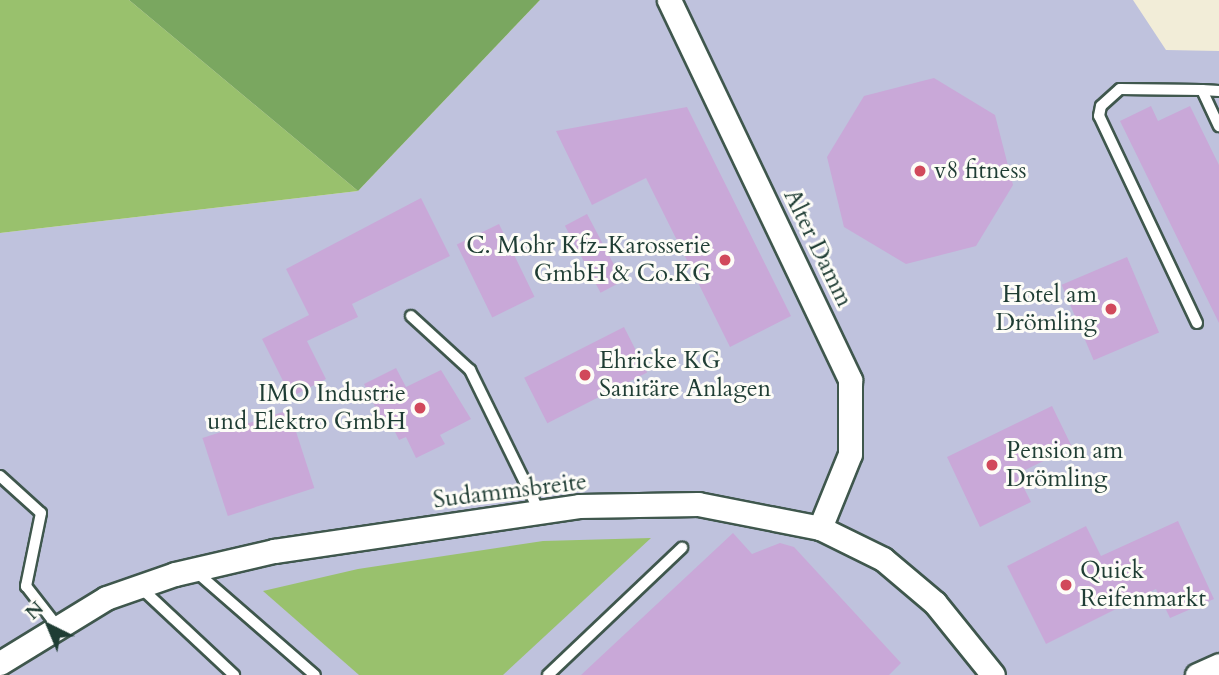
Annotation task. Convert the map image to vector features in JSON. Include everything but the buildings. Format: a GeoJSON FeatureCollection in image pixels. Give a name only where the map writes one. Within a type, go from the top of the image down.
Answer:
{"type":"FeatureCollection","features":[{"type":"Feature","properties":{"kind":"street","name":"Alter Damm"},"geometry":{"type":"LineString","coordinates":[[668,0],[850,380],[850,454],[820,528]]}},
{"type":"Feature","properties":{"kind":"street","name":"Sudammsbreite"},"geometry":{"type":"LineString","coordinates":[[0,663],[106,598],[194,570],[274,551],[579,506],[698,504],[820,528],[883,559],[935,603],[993,675]]}},
{"type":"Feature","properties":{"kind":"street"},"geometry":{"type":"LineString","coordinates":[[1197,675],[1219,665]]}},
{"type":"Feature","properties":{"kind":"lane"},"geometry":{"type":"LineString","coordinates":[[1197,323],[1099,116],[1101,106],[1120,89],[1219,91]]}},
{"type":"Feature","properties":{"kind":"lane"},"geometry":{"type":"LineString","coordinates":[[1202,90],[1219,126]]}},
{"type":"Feature","properties":{"kind":"lane"},"geometry":{"type":"LineString","coordinates":[[411,316],[470,370],[539,512]]}},
{"type":"Feature","properties":{"kind":"lane"},"geometry":{"type":"LineString","coordinates":[[0,476],[41,513],[26,586],[57,626]]}},
{"type":"Feature","properties":{"kind":"lane"},"geometry":{"type":"LineString","coordinates":[[548,675],[682,548]]}},
{"type":"Feature","properties":{"kind":"lane"},"geometry":{"type":"LineString","coordinates":[[194,570],[316,675]]}},
{"type":"Feature","properties":{"kind":"lane"},"geometry":{"type":"LineString","coordinates":[[140,586],[234,675]]}},
{"type":"Feature","properties":{"kind":"shaded area"},"geometry":{"type":"Polygon","coordinates":[[[540,0],[1133,0],[1166,50],[1219,51],[1219,675],[0,675],[0,233],[358,191],[540,0]]]}},
{"type":"Feature","properties":{"kind":"green space"},"geometry":{"type":"Polygon","coordinates":[[[0,0],[129,0],[358,191],[0,233],[0,0]]]}},
{"type":"Feature","properties":{"kind":"green space"},"geometry":{"type":"Polygon","coordinates":[[[129,0],[540,0],[358,191],[129,0]]]}},
{"type":"Feature","properties":{"kind":"green space"},"geometry":{"type":"Polygon","coordinates":[[[651,538],[503,675],[359,675],[263,591],[358,569],[543,541],[651,538]]]}},
{"type":"Feature","properties":{"kind":"place","name":"v8 fitness"},"geometry":{"type":"Point","coordinates":[920,171]}},
{"type":"Feature","properties":{"kind":"place","name":"C. Mohr Kfz-Karosserie GmbH & Co.KG"},"geometry":{"type":"Point","coordinates":[725,260]}},
{"type":"Feature","properties":{"kind":"place","name":"Hotel am Drömling"},"geometry":{"type":"Point","coordinates":[1111,309]}},
{"type":"Feature","properties":{"kind":"place","name":"Ehricke KG Sanitäre Anlagen"},"geometry":{"type":"Point","coordinates":[585,375]}},
{"type":"Feature","properties":{"kind":"place","name":"IMO Industrie und Elektro GmbH"},"geometry":{"type":"Point","coordinates":[420,408]}},
{"type":"Feature","properties":{"kind":"place","name":"Pension am Drömling"},"geometry":{"type":"Point","coordinates":[992,465]}},
{"type":"Feature","properties":{"kind":"place","name":"Quick Reifenmarkt"},"geometry":{"type":"Point","coordinates":[1066,585]}}]}
